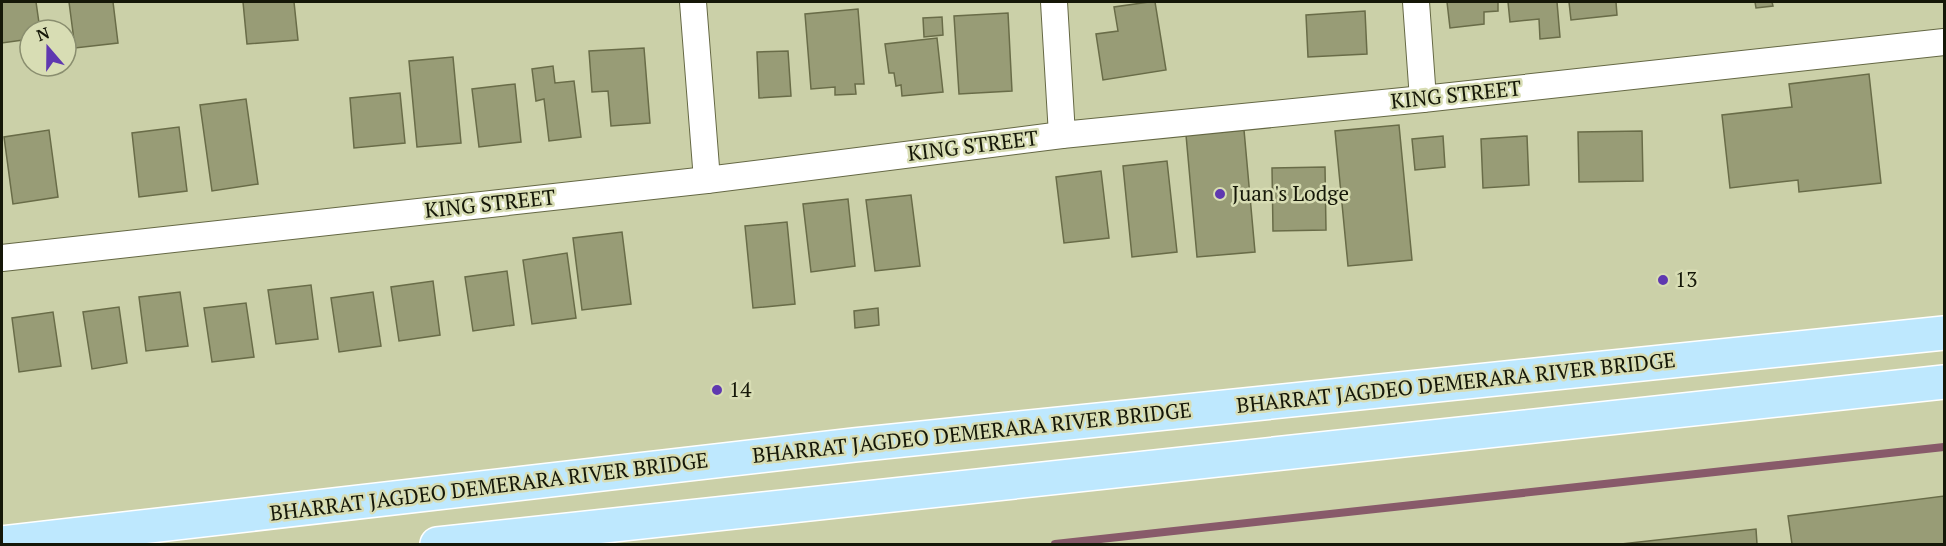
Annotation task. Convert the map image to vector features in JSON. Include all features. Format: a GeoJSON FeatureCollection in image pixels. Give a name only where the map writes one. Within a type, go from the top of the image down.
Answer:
{"type":"FeatureCollection","features":[{"type":"Feature","properties":{"kind":"main road","name":"BHARRAT JAGDEO DEMERARA RIVER BRIDGE"},"geometry":{"type":"LineString","coordinates":[[2,543],[815,449],[1944,333]]}},
{"type":"Feature","properties":{"kind":"main road"},"geometry":{"type":"LineString","coordinates":[[1803,347],[1808,396]]}},
{"type":"Feature","properties":{"kind":"main road"},"geometry":{"type":"LineString","coordinates":[[437,544],[1944,382]]}},
{"type":"Feature","properties":{"kind":"street"},"geometry":{"type":"LineString","coordinates":[[693,2],[707,180]]}},
{"type":"Feature","properties":{"kind":"street"},"geometry":{"type":"LineString","coordinates":[[1054,2],[1062,135]]}},
{"type":"Feature","properties":{"kind":"street"},"geometry":{"type":"LineString","coordinates":[[1416,2],[1423,99]]}},
{"type":"Feature","properties":{"kind":"street","name":"KING STREET"},"geometry":{"type":"LineString","coordinates":[[2,258],[707,180],[1062,135],[1423,99],[1944,42]]}},
{"type":"Feature","properties":{"kind":"building"},"geometry":{"type":"Polygon","coordinates":[[[2,2],[36,2],[38,18],[18,18],[18,41],[2,43],[2,2]]]}},
{"type":"Feature","properties":{"kind":"building"},"geometry":{"type":"Polygon","coordinates":[[[69,2],[113,2],[118,43],[78,48],[78,18],[71,18],[69,2]]]}},
{"type":"Feature","properties":{"kind":"building"},"geometry":{"type":"Polygon","coordinates":[[[243,2],[294,2],[298,40],[247,44],[243,2]]]}},
{"type":"Feature","properties":{"kind":"building"},"geometry":{"type":"Polygon","coordinates":[[[1155,2],[1166,70],[1103,80],[1096,34],[1118,31],[1114,7],[1155,2]]]}},
{"type":"Feature","properties":{"kind":"building"},"geometry":{"type":"Polygon","coordinates":[[[1447,2],[1498,2],[1498,11],[1484,12],[1484,24],[1450,28],[1447,2]]]}},
{"type":"Feature","properties":{"kind":"building"},"geometry":{"type":"Polygon","coordinates":[[[1508,2],[1557,2],[1560,37],[1540,39],[1539,19],[1510,22],[1508,2]]]}},
{"type":"Feature","properties":{"kind":"building"},"geometry":{"type":"Polygon","coordinates":[[[1569,2],[1616,2],[1617,15],[1571,20],[1569,2]]]}},
{"type":"Feature","properties":{"kind":"building"},"geometry":{"type":"Polygon","coordinates":[[[1755,2],[1772,2],[1773,6],[1756,8],[1755,2]]]}},
{"type":"Feature","properties":{"kind":"building"},"geometry":{"type":"Polygon","coordinates":[[[858,9],[864,84],[855,84],[856,94],[835,95],[835,87],[811,89],[805,14],[858,9]]]}},
{"type":"Feature","properties":{"kind":"building"},"geometry":{"type":"Polygon","coordinates":[[[1365,11],[1367,54],[1308,57],[1306,15],[1365,11]]]}},
{"type":"Feature","properties":{"kind":"building"},"geometry":{"type":"Polygon","coordinates":[[[1008,13],[1012,91],[959,94],[954,16],[1008,13]]]}},
{"type":"Feature","properties":{"kind":"building"},"geometry":{"type":"Polygon","coordinates":[[[942,17],[943,35],[924,37],[923,18],[942,17]]]}},
{"type":"Feature","properties":{"kind":"building"},"geometry":{"type":"Polygon","coordinates":[[[937,38],[943,92],[902,96],[901,85],[896,86],[894,73],[889,73],[885,44],[937,38]]]}},
{"type":"Feature","properties":{"kind":"building"},"geometry":{"type":"Polygon","coordinates":[[[644,48],[650,123],[611,126],[608,91],[592,92],[589,51],[644,48]]]}},
{"type":"Feature","properties":{"kind":"building"},"geometry":{"type":"Polygon","coordinates":[[[788,51],[791,96],[759,98],[757,52],[788,51]]]}},
{"type":"Feature","properties":{"kind":"building"},"geometry":{"type":"Polygon","coordinates":[[[453,57],[461,143],[417,147],[409,61],[453,57]]]}},
{"type":"Feature","properties":{"kind":"building"},"geometry":{"type":"Polygon","coordinates":[[[553,66],[555,83],[574,81],[581,137],[549,141],[544,99],[536,101],[532,69],[553,66]]]}},
{"type":"Feature","properties":{"kind":"building"},"geometry":{"type":"Polygon","coordinates":[[[1869,74],[1881,183],[1799,192],[1798,180],[1730,188],[1722,115],[1792,107],[1789,84],[1869,74]]]}},
{"type":"Feature","properties":{"kind":"building"},"geometry":{"type":"Polygon","coordinates":[[[515,84],[521,142],[479,147],[472,89],[515,84]]]}},
{"type":"Feature","properties":{"kind":"building"},"geometry":{"type":"Polygon","coordinates":[[[400,93],[405,143],[354,148],[350,98],[400,93]]]}},
{"type":"Feature","properties":{"kind":"building"},"geometry":{"type":"Polygon","coordinates":[[[246,99],[258,184],[212,191],[200,105],[246,99]]]}},
{"type":"Feature","properties":{"kind":"building"},"geometry":{"type":"Polygon","coordinates":[[[1399,125],[1412,260],[1348,266],[1335,131],[1399,125]]]}},
{"type":"Feature","properties":{"kind":"building"},"geometry":{"type":"Polygon","coordinates":[[[179,127],[187,191],[139,197],[132,133],[179,127]]]}},
{"type":"Feature","properties":{"kind":"building"},"geometry":{"type":"Polygon","coordinates":[[[49,130],[58,197],[13,204],[4,137],[49,130]]]}},
{"type":"Feature","properties":{"kind":"building","name":"Juan's Lodge"},"geometry":{"type":"Polygon","coordinates":[[[1244,130],[1255,252],[1197,257],[1186,135],[1244,130]]]}},
{"type":"Feature","properties":{"kind":"building"},"geometry":{"type":"Polygon","coordinates":[[[1642,131],[1643,181],[1579,182],[1578,132],[1642,131]]]}},
{"type":"Feature","properties":{"kind":"building"},"geometry":{"type":"Polygon","coordinates":[[[1443,136],[1445,167],[1415,170],[1412,139],[1443,136]]]}},
{"type":"Feature","properties":{"kind":"building"},"geometry":{"type":"Polygon","coordinates":[[[1527,136],[1529,185],[1483,188],[1481,139],[1527,136]]]}},
{"type":"Feature","properties":{"kind":"building"},"geometry":{"type":"Polygon","coordinates":[[[1167,161],[1177,252],[1132,257],[1123,166],[1167,161]]]}},
{"type":"Feature","properties":{"kind":"building"},"geometry":{"type":"Polygon","coordinates":[[[1325,167],[1326,230],[1273,231],[1272,168],[1325,167]]]}},
{"type":"Feature","properties":{"kind":"building"},"geometry":{"type":"Polygon","coordinates":[[[1101,171],[1109,238],[1064,243],[1056,177],[1101,171]]]}},
{"type":"Feature","properties":{"kind":"building"},"geometry":{"type":"Polygon","coordinates":[[[911,195],[920,266],[875,271],[866,200],[911,195]]]}},
{"type":"Feature","properties":{"kind":"building"},"geometry":{"type":"Polygon","coordinates":[[[848,199],[855,266],[811,272],[803,204],[848,199]]]}},
{"type":"Feature","properties":{"kind":"building"},"geometry":{"type":"Polygon","coordinates":[[[787,222],[795,304],[753,308],[745,226],[787,222]]]}},
{"type":"Feature","properties":{"kind":"building"},"geometry":{"type":"Polygon","coordinates":[[[622,232],[631,304],[582,310],[573,238],[622,232]]]}},
{"type":"Feature","properties":{"kind":"building"},"geometry":{"type":"Polygon","coordinates":[[[567,253],[576,318],[532,324],[523,260],[567,253]]]}},
{"type":"Feature","properties":{"kind":"building"},"geometry":{"type":"Polygon","coordinates":[[[507,271],[514,325],[473,331],[465,277],[507,271]]]}},
{"type":"Feature","properties":{"kind":"building"},"geometry":{"type":"Polygon","coordinates":[[[433,281],[440,335],[399,341],[391,287],[433,281]]]}},
{"type":"Feature","properties":{"kind":"building"},"geometry":{"type":"Polygon","coordinates":[[[311,285],[318,339],[276,344],[268,290],[311,285]]]}},
{"type":"Feature","properties":{"kind":"building"},"geometry":{"type":"Polygon","coordinates":[[[180,292],[188,346],[146,351],[139,297],[180,292]]]}},
{"type":"Feature","properties":{"kind":"building"},"geometry":{"type":"Polygon","coordinates":[[[373,292],[381,346],[339,352],[331,298],[373,292]]]}},
{"type":"Feature","properties":{"kind":"building"},"geometry":{"type":"Polygon","coordinates":[[[246,303],[254,357],[212,362],[204,308],[246,303]]]}},
{"type":"Feature","properties":{"kind":"building"},"geometry":{"type":"Polygon","coordinates":[[[119,307],[127,363],[92,369],[83,312],[119,307]]]}},
{"type":"Feature","properties":{"kind":"building"},"geometry":{"type":"Polygon","coordinates":[[[878,308],[879,325],[855,328],[854,311],[878,308]]]}},
{"type":"Feature","properties":{"kind":"building"},"geometry":{"type":"Polygon","coordinates":[[[53,312],[61,366],[19,372],[12,318],[53,312]]]}},
{"type":"Feature","properties":{"kind":"building"},"geometry":{"type":"Polygon","coordinates":[[[1944,496],[1944,544],[1792,544],[1788,516],[1944,496]]]}},
{"type":"Feature","properties":{"kind":"building"},"geometry":{"type":"Polygon","coordinates":[[[1756,529],[1757,544],[1621,544],[1756,529]]]}},
{"type":"Feature","properties":{"kind":"waterway"},"geometry":{"type":"LineString","coordinates":[[1055,544],[1944,447]]}},
{"type":"Feature","properties":{"kind":"place","name":"Juan's Lodge"},"geometry":{"type":"Point","coordinates":[1220,194]}},
{"type":"Feature","properties":{"kind":"place","name":"13"},"geometry":{"type":"Point","coordinates":[1663,280]}},
{"type":"Feature","properties":{"kind":"place","name":"14"},"geometry":{"type":"Point","coordinates":[717,390]}}]}
